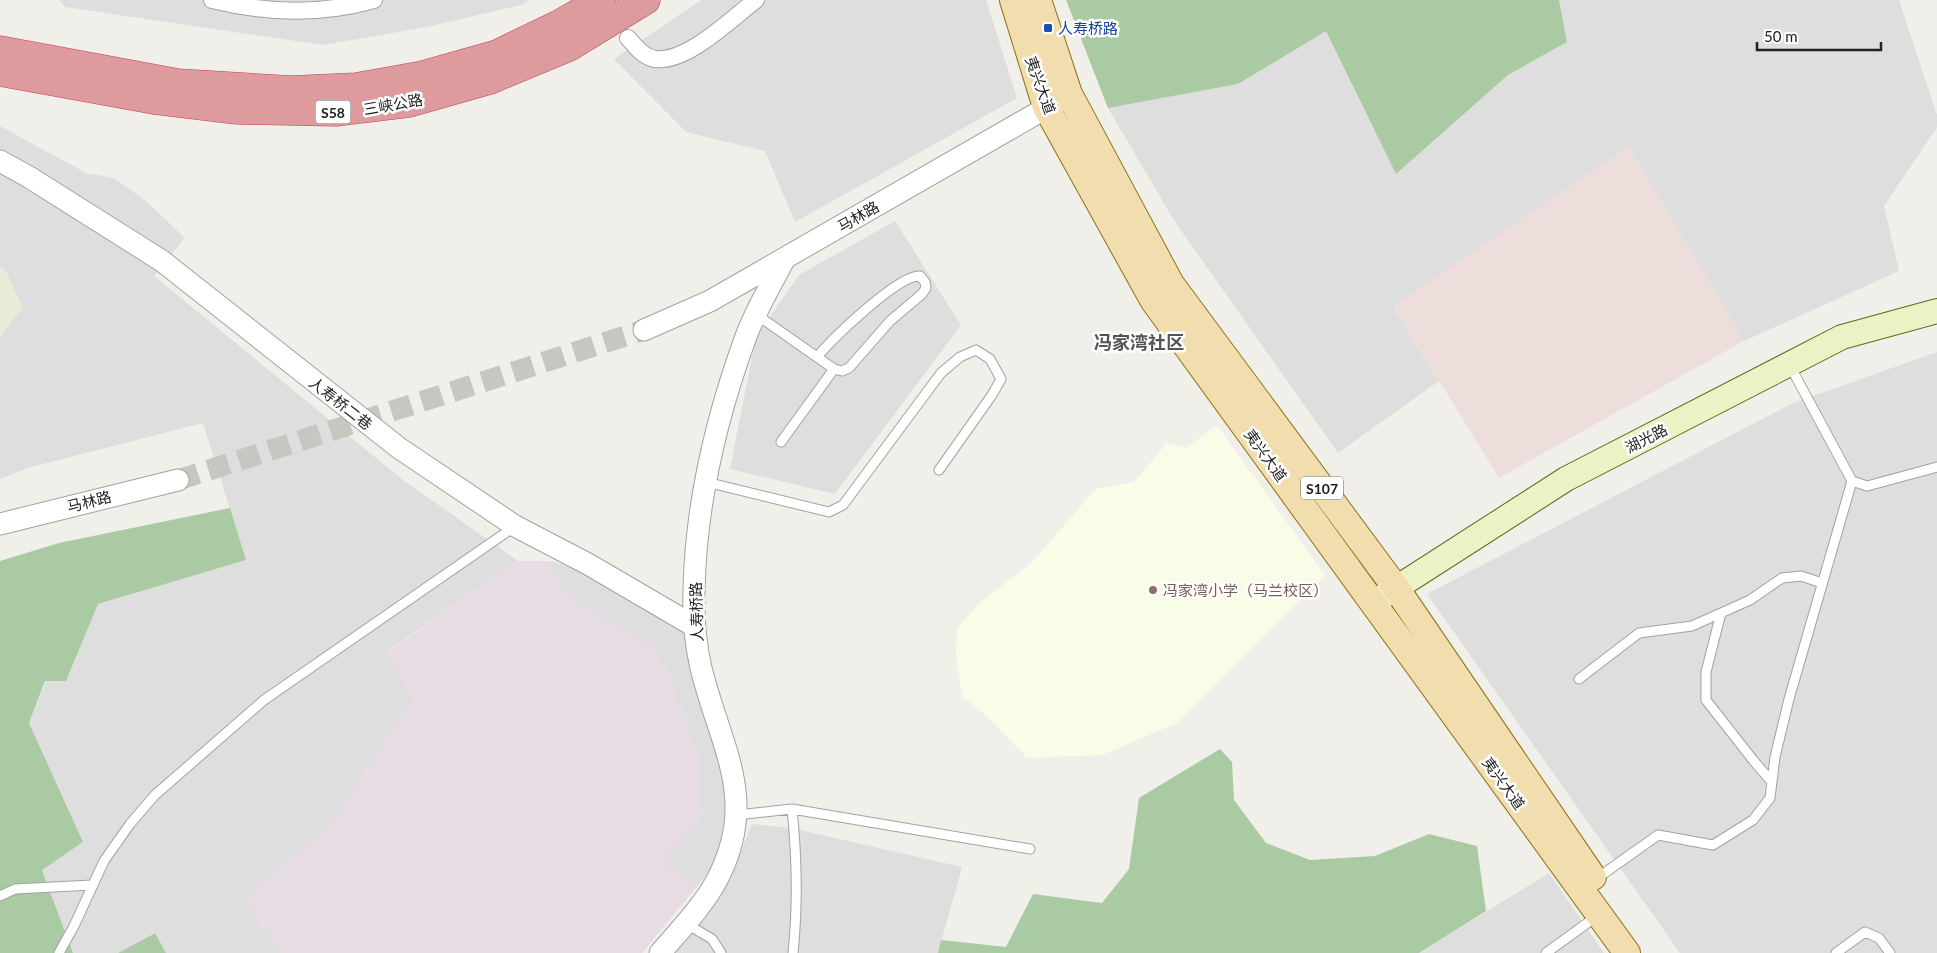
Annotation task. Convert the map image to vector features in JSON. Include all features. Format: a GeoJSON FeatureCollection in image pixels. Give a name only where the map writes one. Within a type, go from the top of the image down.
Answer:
{"type":"FeatureCollection","features":[{"type":"Feature","properties":{"kind":"highway","name":"三峡公路"},"geometry":{"type":"LineString","coordinates":[[0,50],[178,83],[291,90],[356,87],[423,75],[497,54],[559,24],[601,0]]}},
{"type":"Feature","properties":{"kind":"highway","name":"三峡公路"},"geometry":{"type":"LineString","coordinates":[[0,72],[154,100],[237,110],[335,112],[409,103],[490,80],[570,47],[646,0]]}},
{"type":"Feature","properties":{"kind":"main road","name":"夷兴大道"},"geometry":{"type":"LineString","coordinates":[[1013,0],[1046,108],[1153,300],[1627,953]]}},
{"type":"Feature","properties":{"kind":"main road","name":"夷兴大道"},"geometry":{"type":"LineString","coordinates":[[1038,0],[1069,94],[1171,284],[1396,588],[1595,880],[1648,953]]}},
{"type":"Feature","properties":{"kind":"main road","name":"湖光路"},"geometry":{"type":"LineString","coordinates":[[1373,602],[1566,479],[1789,364],[1842,337],[1937,312]]}},
{"type":"Feature","properties":{"kind":"street"},"geometry":{"type":"LineString","coordinates":[[212,0],[232,5],[307,12],[356,5],[374,0]]}},
{"type":"Feature","properties":{"kind":"street"},"geometry":{"type":"LineString","coordinates":[[628,38],[640,51],[654,59],[676,57],[694,47],[756,0]]}},
{"type":"Feature","properties":{"kind":"street","name":"马林路"},"geometry":{"type":"LineString","coordinates":[[644,330],[710,301],[1069,94]]}},
{"type":"Feature","properties":{"kind":"street","name":"人寿桥二巷"},"geometry":{"type":"LineString","coordinates":[[0,162],[29,177],[162,261],[398,448],[515,526],[588,564],[694,626]]}},
{"type":"Feature","properties":{"kind":"street","name":"人寿桥路"},"geometry":{"type":"LineString","coordinates":[[660,953],[717,879],[731,847],[737,815],[736,788],[700,666],[694,626],[698,529],[705,482],[719,420],[746,338],[784,258]]}},
{"type":"Feature","properties":{"kind":"street","name":"马林路"},"geometry":{"type":"LineString","coordinates":[[0,524],[178,480]]}},
{"type":"Feature","properties":{"kind":"lane"},"geometry":{"type":"LineString","coordinates":[[756,315],[834,370],[842,371],[849,368],[890,321],[922,294],[926,288],[925,282],[920,276],[914,275],[906,279],[835,336],[817,357]]}},
{"type":"Feature","properties":{"kind":"lane"},"geometry":{"type":"LineString","coordinates":[[705,482],[829,512],[836,509],[843,505],[942,373],[960,357],[976,350],[990,359],[1001,379],[939,470]]}},
{"type":"Feature","properties":{"kind":"lane"},"geometry":{"type":"LineString","coordinates":[[1789,364],[1852,481],[1867,486],[1937,467]]}},
{"type":"Feature","properties":{"kind":"lane"},"geometry":{"type":"LineString","coordinates":[[782,442],[834,370]]}},
{"type":"Feature","properties":{"kind":"lane"},"geometry":{"type":"LineString","coordinates":[[1595,880],[1658,835],[1713,845],[1753,820],[1770,798],[1789,699],[1852,481]]}},
{"type":"Feature","properties":{"kind":"lane"},"geometry":{"type":"LineString","coordinates":[[59,953],[74,926],[104,861],[124,831],[155,795],[264,700],[515,526]]}},
{"type":"Feature","properties":{"kind":"lane"},"geometry":{"type":"LineString","coordinates":[[1579,679],[1639,633],[1692,626],[1750,600],[1782,578],[1801,576],[1822,582]]}},
{"type":"Feature","properties":{"kind":"lane"},"geometry":{"type":"LineString","coordinates":[[1721,613],[1706,672],[1706,700],[1752,760],[1772,781]]}},
{"type":"Feature","properties":{"kind":"lane"},"geometry":{"type":"LineString","coordinates":[[737,815],[792,809],[1030,850]]}},
{"type":"Feature","properties":{"kind":"lane"},"geometry":{"type":"LineString","coordinates":[[792,809],[796,852],[796,925],[793,953]]}},
{"type":"Feature","properties":{"kind":"lane"},"geometry":{"type":"LineString","coordinates":[[0,896],[15,889],[92,885]]}},
{"type":"Feature","properties":{"kind":"lane"},"geometry":{"type":"LineString","coordinates":[[1546,953],[1599,915]]}},
{"type":"Feature","properties":{"kind":"lane"},"geometry":{"type":"LineString","coordinates":[[685,923],[712,940],[721,953]]}},
{"type":"Feature","properties":{"kind":"lane"},"geometry":{"type":"LineString","coordinates":[[1836,953],[1865,932],[1879,938],[1890,953]]}},
{"type":"Feature","properties":{"kind":"shaded area"},"geometry":{"type":"Polygon","coordinates":[[[59,0],[530,0],[521,5],[427,27],[323,45],[65,7],[59,0]]]}},
{"type":"Feature","properties":{"kind":"shaded area"},"geometry":{"type":"Polygon","coordinates":[[[701,0],[986,0],[1017,98],[795,222],[765,151],[686,132],[614,59],[701,0]]]}},
{"type":"Feature","properties":{"kind":"shaded area"},"geometry":{"type":"Polygon","coordinates":[[[1559,0],[1899,0],[1937,115],[1937,127],[1884,206],[1899,271],[1744,341],[1629,147],[1393,307],[1439,381],[1338,453],[1175,222],[1108,108],[1238,84],[1326,30],[1396,174],[1508,75],[1567,42],[1559,0]]]}},
{"type":"Feature","properties":{"kind":"shaded area"},"geometry":{"type":"Polygon","coordinates":[[[0,126],[86,173],[114,178],[146,201],[185,238],[154,276],[403,480],[518,561],[386,652],[412,700],[333,822],[245,898],[280,953],[166,953],[154,933],[118,953],[73,953],[42,869],[83,842],[29,723],[46,681],[66,681],[98,604],[246,560],[203,423],[31,467],[0,479],[0,337],[22,307],[7,274],[0,266],[0,126]]]}},
{"type":"Feature","properties":{"kind":"shaded area"},"geometry":{"type":"Polygon","coordinates":[[[1629,147],[1744,341],[1499,478],[1393,306],[1629,147]]]}},
{"type":"Feature","properties":{"kind":"shaded area"},"geometry":{"type":"Polygon","coordinates":[[[895,221],[961,325],[835,494],[730,469],[756,337],[799,275],[895,221]]]}},
{"type":"Feature","properties":{"kind":"shaded area"},"geometry":{"type":"Polygon","coordinates":[[[0,266],[7,274],[22,308],[0,337],[0,266]]]}},
{"type":"Feature","properties":{"kind":"shaded area"},"geometry":{"type":"Polygon","coordinates":[[[1937,352],[1937,953],[1680,953],[1427,594],[1793,403],[1937,352]]]}},
{"type":"Feature","properties":{"kind":"shaded area","name":"冯家湾小学（马兰校区）"},"geometry":{"type":"Polygon","coordinates":[[[1217,425],[1325,575],[1177,723],[1102,755],[1027,758],[993,722],[962,696],[956,655],[957,629],[977,605],[1030,564],[1096,489],[1134,482],[1167,443],[1186,448],[1217,425]]]}},
{"type":"Feature","properties":{"kind":"shaded area"},"geometry":{"type":"Polygon","coordinates":[[[518,561],[548,561],[567,595],[657,649],[700,756],[699,820],[664,861],[695,889],[642,953],[280,953],[245,898],[333,822],[412,700],[386,653],[518,561]]]}},
{"type":"Feature","properties":{"kind":"shaded area"},"geometry":{"type":"Polygon","coordinates":[[[548,561],[567,565],[684,632],[693,674],[723,776],[726,798],[726,824],[714,866],[695,889],[663,861],[699,820],[700,756],[657,650],[567,595],[548,561]]]}},
{"type":"Feature","properties":{"kind":"shaded area"},"geometry":{"type":"Polygon","coordinates":[[[752,824],[791,828],[962,867],[938,953],[671,953],[730,877],[752,824]]]}},
{"type":"Feature","properties":{"kind":"shaded area"},"geometry":{"type":"Polygon","coordinates":[[[1549,873],[1604,953],[1419,953],[1549,873]]]}},
{"type":"Feature","properties":{"kind":"green space"},"geometry":{"type":"Polygon","coordinates":[[[1066,0],[1559,0],[1567,42],[1508,75],[1396,174],[1326,31],[1238,84],[1108,108],[1066,0]]]}},
{"type":"Feature","properties":{"kind":"green space"},"geometry":{"type":"Polygon","coordinates":[[[230,508],[246,560],[98,604],[66,681],[45,681],[29,723],[83,842],[42,870],[73,953],[0,953],[0,561],[59,543],[230,508]]]}},
{"type":"Feature","properties":{"kind":"green space"},"geometry":{"type":"Polygon","coordinates":[[[1220,749],[1232,762],[1234,800],[1266,843],[1310,860],[1375,856],[1429,834],[1477,846],[1486,911],[1419,953],[938,953],[941,940],[1006,947],[1033,894],[1102,903],[1129,869],[1139,798],[1220,749]]]}},
{"type":"Feature","properties":{"kind":"green space"},"geometry":{"type":"Polygon","coordinates":[[[155,933],[166,953],[118,953],[155,933]]]}},
{"type":"Feature","properties":{"kind":"tunnel"},"geometry":{"type":"LineString","coordinates":[[178,480],[644,330]]}},
{"type":"Feature","properties":{"kind":"place","name":"人寿桥路"},"geometry":{"type":"Point","coordinates":[1048,28]}},
{"type":"Feature","properties":{"kind":"place","name":"冯家湾小学（马兰校区）"},"geometry":{"type":"Point","coordinates":[1153,590]}},
{"type":"Feature","properties":{"kind":"district","name":"冯家湾社区"},"geometry":{"type":"Point","coordinates":[1139,342]}}]}
